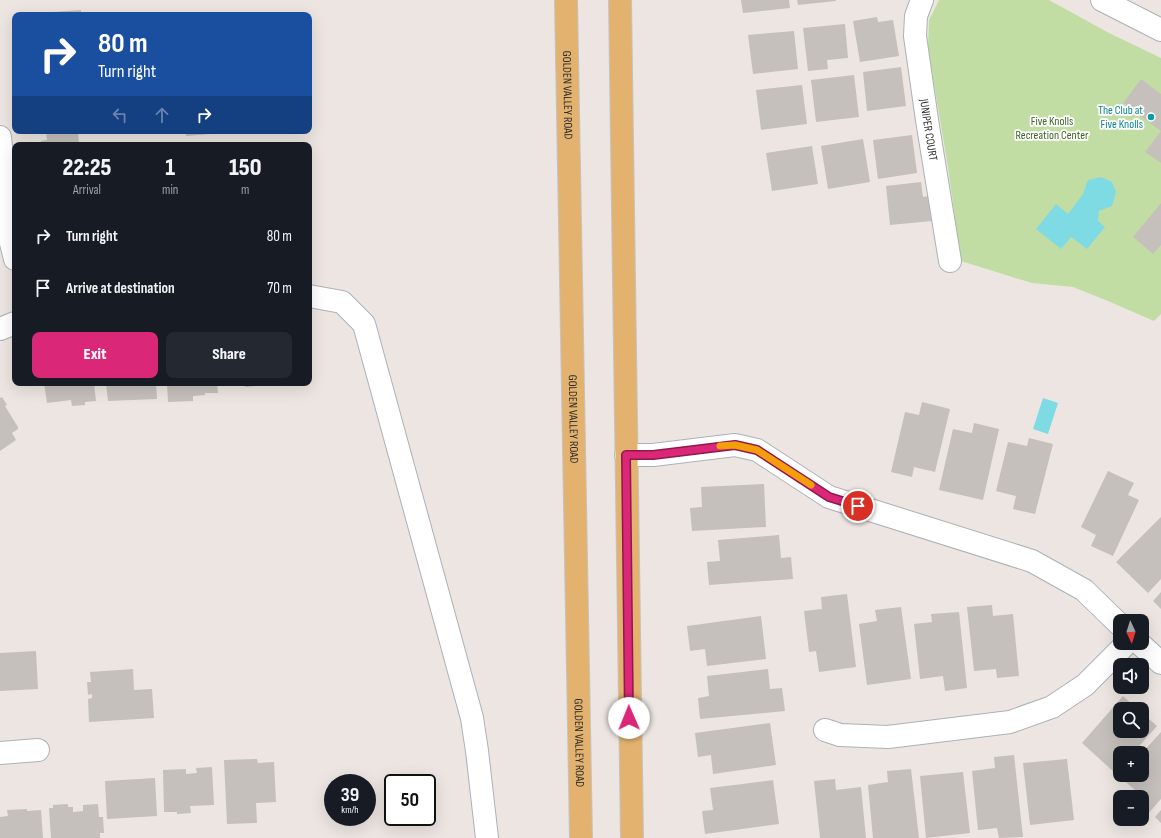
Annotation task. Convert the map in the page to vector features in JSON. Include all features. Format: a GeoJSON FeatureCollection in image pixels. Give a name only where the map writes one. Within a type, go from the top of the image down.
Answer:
{"type":"FeatureCollection","features":[{"type":"Feature","properties":{"kind":"main road","name":"GOLDEN VALLEY ROAD"},"geometry":{"type":"LineString","coordinates":[[566,0],[580,838]]}},
{"type":"Feature","properties":{"kind":"main road"},"geometry":{"type":"LineString","coordinates":[[620,0],[632,838]]}},
{"type":"Feature","properties":{"kind":"street","name":"JUNIPER COURT"},"geometry":{"type":"LineString","coordinates":[[922,0],[916,16],[915,36],[950,261]]}},
{"type":"Feature","properties":{"kind":"street"},"geometry":{"type":"LineString","coordinates":[[1102,0],[1161,30]]}},
{"type":"Feature","properties":{"kind":"street"},"geometry":{"type":"LineString","coordinates":[[0,137],[12,248]]}},
{"type":"Feature","properties":{"kind":"street"},"geometry":{"type":"LineString","coordinates":[[312,297],[342,302],[364,324],[472,718],[487,838]]}},
{"type":"Feature","properties":{"kind":"street"},"geometry":{"type":"LineString","coordinates":[[0,329],[12,324]]}},
{"type":"Feature","properties":{"kind":"street"},"geometry":{"type":"LineString","coordinates":[[626,455],[653,455],[735,445],[757,450],[829,497],[1032,562],[1084,590],[1113,618]]}},
{"type":"Feature","properties":{"kind":"street"},"geometry":{"type":"LineString","coordinates":[[824,730],[840,735],[888,737],[1010,722],[1052,707],[1085,685],[1121,650]]}},
{"type":"Feature","properties":{"kind":"street"},"geometry":{"type":"LineString","coordinates":[[1147,650],[1161,663]]}},
{"type":"Feature","properties":{"kind":"street"},"geometry":{"type":"LineString","coordinates":[[0,753],[38,750]]}},
{"type":"Feature","properties":{"kind":"green space","name":"Five Knolls Recreation Center"},"geometry":{"type":"Polygon","coordinates":[[[939,0],[1049,0],[1109,33],[1161,58],[1161,314],[1154,321],[1073,287],[1032,283],[961,261],[948,167],[928,48],[929,20],[939,0]]]}},
{"type":"Feature","properties":{"kind":"water"},"geometry":{"type":"Polygon","coordinates":[[[1101,177],[1112,182],[1116,192],[1112,206],[1099,211],[1098,221],[1105,227],[1087,249],[1071,237],[1061,249],[1036,229],[1056,204],[1068,214],[1083,194],[1088,180],[1101,177]]]}},
{"type":"Feature","properties":{"kind":"water"},"geometry":{"type":"Polygon","coordinates":[[[1043,398],[1058,403],[1048,434],[1033,429],[1043,398]]]}},
{"type":"Feature","properties":{"kind":"building"},"geometry":{"type":"Polygon","coordinates":[[[741,0],[789,0],[790,8],[743,13],[741,0]]]}},
{"type":"Feature","properties":{"kind":"building"},"geometry":{"type":"Polygon","coordinates":[[[797,0],[836,0],[836,1],[798,5],[797,0]]]}},
{"type":"Feature","properties":{"kind":"building"},"geometry":{"type":"Polygon","coordinates":[[[81,10],[81,12],[53,12],[81,10]]]}},
{"type":"Feature","properties":{"kind":"building"},"geometry":{"type":"Polygon","coordinates":[[[877,17],[878,22],[893,20],[899,56],[860,62],[853,21],[877,17]]]}},
{"type":"Feature","properties":{"kind":"building"},"geometry":{"type":"Polygon","coordinates":[[[845,24],[848,58],[827,60],[828,69],[808,71],[803,28],[845,24]]]}},
{"type":"Feature","properties":{"kind":"building"},"geometry":{"type":"Polygon","coordinates":[[[794,31],[798,69],[753,74],[748,35],[794,31]]]}},
{"type":"Feature","properties":{"kind":"building"},"geometry":{"type":"Polygon","coordinates":[[[901,67],[906,106],[867,111],[863,72],[901,67]]]}},
{"type":"Feature","properties":{"kind":"building"},"geometry":{"type":"Polygon","coordinates":[[[854,75],[859,117],[816,122],[811,80],[854,75]]]}},
{"type":"Feature","properties":{"kind":"building","name":"The Club at Five Knolls"},"geometry":{"type":"Polygon","coordinates":[[[1141,79],[1161,94],[1161,131],[1123,103],[1141,79]]]}},
{"type":"Feature","properties":{"kind":"building"},"geometry":{"type":"Polygon","coordinates":[[[802,85],[807,124],[761,130],[756,90],[802,85]]]}},
{"type":"Feature","properties":{"kind":"building"},"geometry":{"type":"Polygon","coordinates":[[[1161,131],[1161,163],[1145,152],[1161,131]]]}},
{"type":"Feature","properties":{"kind":"building"},"geometry":{"type":"Polygon","coordinates":[[[46,134],[78,134],[79,142],[41,142],[47,140],[46,134]]]}},
{"type":"Feature","properties":{"kind":"building"},"geometry":{"type":"Polygon","coordinates":[[[186,134],[211,134],[186,136],[186,134]]]}},
{"type":"Feature","properties":{"kind":"building"},"geometry":{"type":"Polygon","coordinates":[[[912,135],[917,173],[878,179],[873,140],[912,135]]]}},
{"type":"Feature","properties":{"kind":"building"},"geometry":{"type":"Polygon","coordinates":[[[863,139],[870,182],[828,189],[821,146],[863,139]]]}},
{"type":"Feature","properties":{"kind":"building"},"geometry":{"type":"Polygon","coordinates":[[[812,146],[818,184],[772,191],[766,153],[812,146]]]}},
{"type":"Feature","properties":{"kind":"building"},"geometry":{"type":"Polygon","coordinates":[[[921,182],[923,197],[930,196],[932,221],[890,225],[886,186],[921,182]]]}},
{"type":"Feature","properties":{"kind":"building"},"geometry":{"type":"Polygon","coordinates":[[[1161,203],[1161,245],[1153,254],[1133,237],[1161,203]]]}},
{"type":"Feature","properties":{"kind":"building"},"geometry":{"type":"Polygon","coordinates":[[[44,386],[94,386],[96,401],[85,402],[85,405],[72,406],[71,400],[47,403],[44,386]]]}},
{"type":"Feature","properties":{"kind":"building"},"geometry":{"type":"Polygon","coordinates":[[[106,386],[156,386],[157,399],[108,401],[106,386]]]}},
{"type":"Feature","properties":{"kind":"building"},"geometry":{"type":"Polygon","coordinates":[[[167,386],[217,386],[218,393],[205,393],[205,395],[193,396],[193,401],[168,402],[167,386]]]}},
{"type":"Feature","properties":{"kind":"building"},"geometry":{"type":"Polygon","coordinates":[[[2,397],[7,405],[5,406],[18,429],[12,433],[16,440],[0,451],[0,398],[2,397]]]}},
{"type":"Feature","properties":{"kind":"building"},"geometry":{"type":"Polygon","coordinates":[[[922,402],[950,409],[935,472],[914,467],[912,477],[891,472],[905,412],[919,415],[922,402]]]}},
{"type":"Feature","properties":{"kind":"building"},"geometry":{"type":"Polygon","coordinates":[[[974,423],[999,429],[983,500],[939,490],[953,429],[972,433],[974,423]]]}},
{"type":"Feature","properties":{"kind":"building"},"geometry":{"type":"Polygon","coordinates":[[[1029,438],[1053,444],[1035,514],[1013,509],[1016,496],[996,491],[1008,442],[1027,446],[1029,438]]]}},
{"type":"Feature","properties":{"kind":"building"},"geometry":{"type":"Polygon","coordinates":[[[1108,471],[1134,483],[1128,495],[1139,500],[1113,556],[1091,546],[1096,535],[1081,527],[1108,471]]]}},
{"type":"Feature","properties":{"kind":"building"},"geometry":{"type":"Polygon","coordinates":[[[764,484],[766,527],[692,531],[690,508],[702,507],[701,487],[764,484]]]}},
{"type":"Feature","properties":{"kind":"building"},"geometry":{"type":"Polygon","coordinates":[[[1161,517],[1161,579],[1148,593],[1116,562],[1161,517]]]}},
{"type":"Feature","properties":{"kind":"building"},"geometry":{"type":"Polygon","coordinates":[[[779,535],[781,558],[791,557],[793,579],[709,585],[707,562],[720,561],[718,540],[779,535]]]}},
{"type":"Feature","properties":{"kind":"building"},"geometry":{"type":"Polygon","coordinates":[[[1161,592],[1161,609],[1153,601],[1161,592]]]}},
{"type":"Feature","properties":{"kind":"building"},"geometry":{"type":"Polygon","coordinates":[[[847,594],[856,667],[819,672],[816,651],[809,652],[804,611],[822,609],[821,597],[847,594]]]}},
{"type":"Feature","properties":{"kind":"building"},"geometry":{"type":"Polygon","coordinates":[[[992,605],[993,616],[1013,614],[1019,676],[997,678],[996,669],[974,671],[967,607],[992,605]]]}},
{"type":"Feature","properties":{"kind":"building"},"geometry":{"type":"Polygon","coordinates":[[[901,607],[911,679],[867,685],[859,624],[877,621],[875,610],[901,607]]]}},
{"type":"Feature","properties":{"kind":"building"},"geometry":{"type":"Polygon","coordinates":[[[959,612],[967,688],[945,691],[943,676],[920,679],[914,624],[932,622],[931,614],[959,612]]]}},
{"type":"Feature","properties":{"kind":"building"},"geometry":{"type":"Polygon","coordinates":[[[761,616],[766,659],[707,666],[705,649],[690,651],[687,626],[761,616]]]}},
{"type":"Feature","properties":{"kind":"building"},"geometry":{"type":"Polygon","coordinates":[[[36,651],[38,689],[0,691],[0,653],[36,651]]]}},
{"type":"Feature","properties":{"kind":"building"},"geometry":{"type":"Polygon","coordinates":[[[133,669],[134,690],[152,689],[154,718],[89,722],[88,699],[92,698],[92,694],[88,695],[87,682],[91,682],[90,672],[133,669]]]}},
{"type":"Feature","properties":{"kind":"building"},"geometry":{"type":"Polygon","coordinates":[[[768,669],[770,689],[782,688],[785,711],[700,719],[698,698],[709,696],[707,676],[768,669]]]}},
{"type":"Feature","properties":{"kind":"building"},"geometry":{"type":"Polygon","coordinates":[[[1123,696],[1129,702],[1118,702],[1123,696]]]}},
{"type":"Feature","properties":{"kind":"building"},"geometry":{"type":"Polygon","coordinates":[[[1113,707],[1113,738],[1146,738],[1139,746],[1113,746],[1113,771],[1082,743],[1113,707]]]}},
{"type":"Feature","properties":{"kind":"building"},"geometry":{"type":"Polygon","coordinates":[[[1149,719],[1157,726],[1149,735],[1149,719]]]}},
{"type":"Feature","properties":{"kind":"building"},"geometry":{"type":"Polygon","coordinates":[[[770,723],[776,765],[713,774],[711,755],[698,757],[695,733],[770,723]]]}},
{"type":"Feature","properties":{"kind":"building"},"geometry":{"type":"Polygon","coordinates":[[[1161,732],[1161,799],[1149,813],[1149,790],[1135,790],[1126,782],[1149,782],[1148,746],[1161,732]]]}},
{"type":"Feature","properties":{"kind":"building"},"geometry":{"type":"Polygon","coordinates":[[[1014,755],[1023,837],[999,838],[997,828],[978,830],[972,771],[995,768],[994,757],[1014,755]]]}},
{"type":"Feature","properties":{"kind":"building"},"geometry":{"type":"Polygon","coordinates":[[[257,759],[258,763],[274,762],[276,802],[256,803],[257,823],[227,824],[224,760],[257,759]]]}},
{"type":"Feature","properties":{"kind":"building"},"geometry":{"type":"Polygon","coordinates":[[[1067,759],[1074,820],[1030,825],[1023,763],[1067,759]]]}},
{"type":"Feature","properties":{"kind":"building"},"geometry":{"type":"Polygon","coordinates":[[[212,767],[214,805],[190,806],[191,813],[177,814],[177,812],[164,812],[163,770],[186,769],[186,774],[197,773],[196,768],[212,767]]]}},
{"type":"Feature","properties":{"kind":"building"},"geometry":{"type":"Polygon","coordinates":[[[911,769],[919,838],[873,838],[868,785],[888,782],[887,771],[911,769]]]}},
{"type":"Feature","properties":{"kind":"building"},"geometry":{"type":"Polygon","coordinates":[[[963,772],[970,833],[926,838],[920,776],[963,772]]]}},
{"type":"Feature","properties":{"kind":"building"},"geometry":{"type":"Polygon","coordinates":[[[155,778],[157,816],[107,819],[105,781],[155,778]]]}},
{"type":"Feature","properties":{"kind":"building"},"geometry":{"type":"Polygon","coordinates":[[[835,779],[836,790],[861,787],[866,838],[820,838],[814,781],[835,779]]]}},
{"type":"Feature","properties":{"kind":"building"},"geometry":{"type":"Polygon","coordinates":[[[773,780],[779,824],[705,834],[702,811],[713,810],[710,788],[773,780]]]}},
{"type":"Feature","properties":{"kind":"building"},"geometry":{"type":"Polygon","coordinates":[[[68,804],[68,807],[73,807],[73,812],[83,811],[83,805],[98,804],[99,817],[103,817],[104,833],[100,833],[100,838],[51,838],[49,808],[53,808],[53,805],[68,804]]]}},
{"type":"Feature","properties":{"kind":"building"},"geometry":{"type":"Polygon","coordinates":[[[27,809],[27,811],[41,810],[43,838],[0,838],[0,817],[8,816],[7,810],[27,809]]]}},
{"type":"Feature","properties":{"kind":"building"},"geometry":{"type":"Polygon","coordinates":[[[1161,810],[1161,823],[1155,817],[1161,810]]]}},
{"type":"Feature","properties":{"kind":"slow traffic"},"geometry":{"type":"LineString","coordinates":[[720,446],[735,445],[757,450],[811,485]]}},
{"type":"Feature","properties":{"kind":"place","name":"The Club at Five Knolls"},"geometry":{"type":"Point","coordinates":[1151,117]}},
{"type":"Feature","properties":{"kind":"route"},"geometry":{"type":"LineString","coordinates":[[629,718],[626,455],[653,455],[735,445],[757,450],[829,497],[858,506]]}}]}
